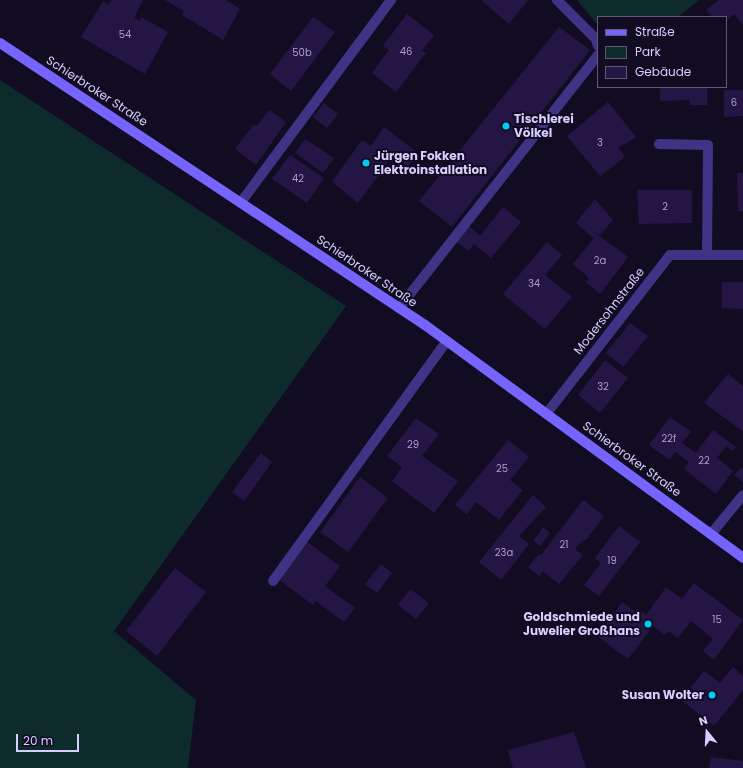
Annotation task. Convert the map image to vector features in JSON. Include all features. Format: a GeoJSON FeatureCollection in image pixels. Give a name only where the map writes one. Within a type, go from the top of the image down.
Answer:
{"type":"FeatureCollection","features":[{"type":"Feature","properties":{"kind":"main road","name":"Schierbroker Straße"},"geometry":{"type":"LineString","coordinates":[[0,43],[241,202],[447,341],[743,558]]}},
{"type":"Feature","properties":{"kind":"street"},"geometry":{"type":"LineString","coordinates":[[241,202],[391,0]]}},
{"type":"Feature","properties":{"kind":"street"},"geometry":{"type":"LineString","coordinates":[[557,0],[596,39],[597,42]]}},
{"type":"Feature","properties":{"kind":"street"},"geometry":{"type":"LineString","coordinates":[[399,308],[597,57]]}},
{"type":"Feature","properties":{"kind":"street"},"geometry":{"type":"LineString","coordinates":[[659,144],[708,145],[707,255]]}},
{"type":"Feature","properties":{"kind":"street","name":"Modersohnstraße"},"geometry":{"type":"LineString","coordinates":[[546,413],[670,255],[743,255]]}},
{"type":"Feature","properties":{"kind":"street"},"geometry":{"type":"LineString","coordinates":[[272,581],[447,341]]}},
{"type":"Feature","properties":{"kind":"street"},"geometry":{"type":"LineString","coordinates":[[711,534],[743,495]]}},
{"type":"Feature","properties":{"kind":"green space"},"geometry":{"type":"Polygon","coordinates":[[[577,0],[699,0],[679,16],[597,16],[597,24],[577,0]]]}},
{"type":"Feature","properties":{"kind":"green space"},"geometry":{"type":"Polygon","coordinates":[[[0,80],[346,306],[114,631],[196,700],[188,768],[0,768],[0,80]]]}},
{"type":"Feature","properties":{"kind":"building"},"geometry":{"type":"Polygon","coordinates":[[[111,0],[143,0],[134,18],[140,21],[141,17],[168,32],[145,74],[81,37],[103,1],[108,5],[111,0]]]}},
{"type":"Feature","properties":{"kind":"building"},"geometry":{"type":"Polygon","coordinates":[[[165,0],[226,0],[240,9],[223,40],[182,15],[184,11],[165,0]]]}},
{"type":"Feature","properties":{"kind":"building"},"geometry":{"type":"Polygon","coordinates":[[[481,0],[528,0],[509,24],[481,0]]]}},
{"type":"Feature","properties":{"kind":"building"},"geometry":{"type":"Polygon","coordinates":[[[719,0],[743,0],[743,25],[734,14],[727,20],[727,16],[711,16],[706,10],[719,0]]]}},
{"type":"Feature","properties":{"kind":"building"},"geometry":{"type":"Polygon","coordinates":[[[407,14],[434,35],[422,51],[426,53],[396,92],[372,73],[389,50],[383,46],[407,14]]]}},
{"type":"Feature","properties":{"kind":"building"},"geometry":{"type":"Polygon","coordinates":[[[313,17],[335,32],[291,91],[270,74],[313,17]]]}},
{"type":"Feature","properties":{"kind":"building","name":"Tischlerei Völkel"},"geometry":{"type":"Polygon","coordinates":[[[559,27],[590,50],[452,227],[419,201],[559,27]]]}},
{"type":"Feature","properties":{"kind":"building"},"geometry":{"type":"Polygon","coordinates":[[[660,88],[707,88],[707,105],[690,105],[690,100],[660,101],[660,88]]]}},
{"type":"Feature","properties":{"kind":"building"},"geometry":{"type":"Polygon","coordinates":[[[724,90],[743,90],[743,116],[724,117],[724,90]]]}},
{"type":"Feature","properties":{"kind":"building"},"geometry":{"type":"Polygon","coordinates":[[[608,102],[636,137],[618,148],[625,157],[600,176],[567,136],[608,102]]]}},
{"type":"Feature","properties":{"kind":"building"},"geometry":{"type":"Polygon","coordinates":[[[324,103],[338,114],[327,128],[313,117],[324,103]]]}},
{"type":"Feature","properties":{"kind":"building"},"geometry":{"type":"Polygon","coordinates":[[[269,110],[286,122],[256,165],[235,149],[254,124],[257,126],[269,110]]]}},
{"type":"Feature","properties":{"kind":"building","name":"Jürgen Fokken Elektroinstallation"},"geometry":{"type":"Polygon","coordinates":[[[384,127],[418,153],[407,168],[391,158],[358,203],[332,182],[362,140],[371,146],[384,127]]]}},
{"type":"Feature","properties":{"kind":"building"},"geometry":{"type":"Polygon","coordinates":[[[305,139],[334,158],[323,173],[295,153],[305,139]]]}},
{"type":"Feature","properties":{"kind":"building"},"geometry":{"type":"Polygon","coordinates":[[[290,155],[324,178],[307,203],[272,179],[290,155]]]}},
{"type":"Feature","properties":{"kind":"building"},"geometry":{"type":"Polygon","coordinates":[[[737,173],[743,173],[743,211],[738,211],[737,173]]]}},
{"type":"Feature","properties":{"kind":"building"},"geometry":{"type":"Polygon","coordinates":[[[637,190],[692,190],[692,223],[639,224],[637,190]]]}},
{"type":"Feature","properties":{"kind":"building"},"geometry":{"type":"Polygon","coordinates":[[[595,199],[613,220],[600,235],[597,234],[593,238],[576,223],[595,199]]]}},
{"type":"Feature","properties":{"kind":"building"},"geometry":{"type":"Polygon","coordinates":[[[503,207],[521,222],[491,258],[474,244],[469,251],[457,242],[469,226],[480,236],[503,207]]]}},
{"type":"Feature","properties":{"kind":"building"},"geometry":{"type":"Polygon","coordinates":[[[597,234],[628,257],[600,294],[586,282],[589,278],[573,264],[597,234]]]}},
{"type":"Feature","properties":{"kind":"building"},"geometry":{"type":"Polygon","coordinates":[[[547,242],[562,255],[545,275],[572,297],[545,329],[503,294],[547,242]]]}},
{"type":"Feature","properties":{"kind":"building"},"geometry":{"type":"Polygon","coordinates":[[[722,282],[743,282],[743,309],[722,308],[722,282]]]}},
{"type":"Feature","properties":{"kind":"building"},"geometry":{"type":"Polygon","coordinates":[[[630,323],[648,336],[623,367],[606,353],[630,323]]]}},
{"type":"Feature","properties":{"kind":"building"},"geometry":{"type":"Polygon","coordinates":[[[605,360],[628,378],[600,413],[578,395],[605,360]]]}},
{"type":"Feature","properties":{"kind":"building"},"geometry":{"type":"Polygon","coordinates":[[[728,374],[743,386],[743,431],[704,403],[728,374]]]}},
{"type":"Feature","properties":{"kind":"building"},"geometry":{"type":"Polygon","coordinates":[[[670,417],[691,432],[682,443],[696,453],[713,430],[736,447],[733,451],[726,446],[717,458],[733,471],[716,494],[684,469],[689,462],[675,452],[670,460],[649,445],[670,417]]]}},
{"type":"Feature","properties":{"kind":"building"},"geometry":{"type":"Polygon","coordinates":[[[416,418],[439,434],[422,456],[458,481],[434,513],[392,481],[402,467],[387,456],[416,418]]]}},
{"type":"Feature","properties":{"kind":"building"},"geometry":{"type":"Polygon","coordinates":[[[508,440],[529,457],[510,480],[523,490],[499,520],[476,502],[467,514],[455,505],[508,440]]]}},
{"type":"Feature","properties":{"kind":"building"},"geometry":{"type":"Polygon","coordinates":[[[261,453],[272,462],[244,501],[232,492],[261,453]]]}},
{"type":"Feature","properties":{"kind":"building"},"geometry":{"type":"Polygon","coordinates":[[[741,468],[743,469],[743,482],[734,475],[741,468]]]}},
{"type":"Feature","properties":{"kind":"building"},"geometry":{"type":"Polygon","coordinates":[[[360,477],[388,498],[348,552],[320,532],[360,477]]]}},
{"type":"Feature","properties":{"kind":"building"},"geometry":{"type":"Polygon","coordinates":[[[533,495],[546,507],[519,536],[529,544],[501,580],[479,562],[533,495]]]}},
{"type":"Feature","properties":{"kind":"building"},"geometry":{"type":"Polygon","coordinates":[[[583,500],[604,516],[586,540],[583,540],[575,549],[583,555],[559,584],[543,571],[539,576],[528,567],[538,555],[542,554],[583,500]]]}},
{"type":"Feature","properties":{"kind":"building"},"geometry":{"type":"Polygon","coordinates":[[[619,526],[640,542],[599,596],[584,585],[601,563],[595,558],[619,526]]]}},
{"type":"Feature","properties":{"kind":"building"},"geometry":{"type":"Polygon","coordinates":[[[543,527],[550,533],[540,546],[533,541],[543,527]]]}},
{"type":"Feature","properties":{"kind":"building"},"geometry":{"type":"Polygon","coordinates":[[[307,542],[340,566],[325,586],[355,608],[344,622],[316,601],[313,605],[278,579],[307,542]]]}},
{"type":"Feature","properties":{"kind":"building"},"geometry":{"type":"Polygon","coordinates":[[[381,564],[392,573],[377,593],[365,584],[381,564]]]}},
{"type":"Feature","properties":{"kind":"building"},"geometry":{"type":"Polygon","coordinates":[[[175,568],[206,592],[157,656],[126,631],[175,568]]]}},
{"type":"Feature","properties":{"kind":"building","name":"Goldschmiede und Juwelier Großhans"},"geometry":{"type":"Polygon","coordinates":[[[694,583],[743,620],[714,660],[703,651],[713,639],[691,621],[678,638],[669,631],[665,635],[653,626],[628,659],[597,636],[622,602],[634,611],[637,609],[646,615],[666,587],[682,599],[694,583]]]}},
{"type":"Feature","properties":{"kind":"building"},"geometry":{"type":"Polygon","coordinates":[[[410,589],[429,603],[416,619],[398,605],[410,589]]]}},
{"type":"Feature","properties":{"kind":"building","name":"Susan Wolter"},"geometry":{"type":"Polygon","coordinates":[[[733,667],[743,676],[743,690],[714,726],[681,700],[704,671],[720,683],[733,667]]]}},
{"type":"Feature","properties":{"kind":"building"},"geometry":{"type":"Polygon","coordinates":[[[574,732],[586,768],[513,768],[508,750],[574,732]]]}},
{"type":"Feature","properties":{"kind":"building"},"geometry":{"type":"Polygon","coordinates":[[[711,757],[743,761],[743,768],[709,768],[711,757]]]}},
{"type":"Feature","properties":{"kind":"place","name":"Tischlerei Völkel"},"geometry":{"type":"Point","coordinates":[506,126]}},
{"type":"Feature","properties":{"kind":"place","name":"Jürgen Fokken Elektroinstallation"},"geometry":{"type":"Point","coordinates":[366,163]}},
{"type":"Feature","properties":{"kind":"place","name":"Goldschmiede und Juwelier Großhans"},"geometry":{"type":"Point","coordinates":[648,624]}},
{"type":"Feature","properties":{"kind":"place","name":"Susan Wolter"},"geometry":{"type":"Point","coordinates":[712,695]}}]}
